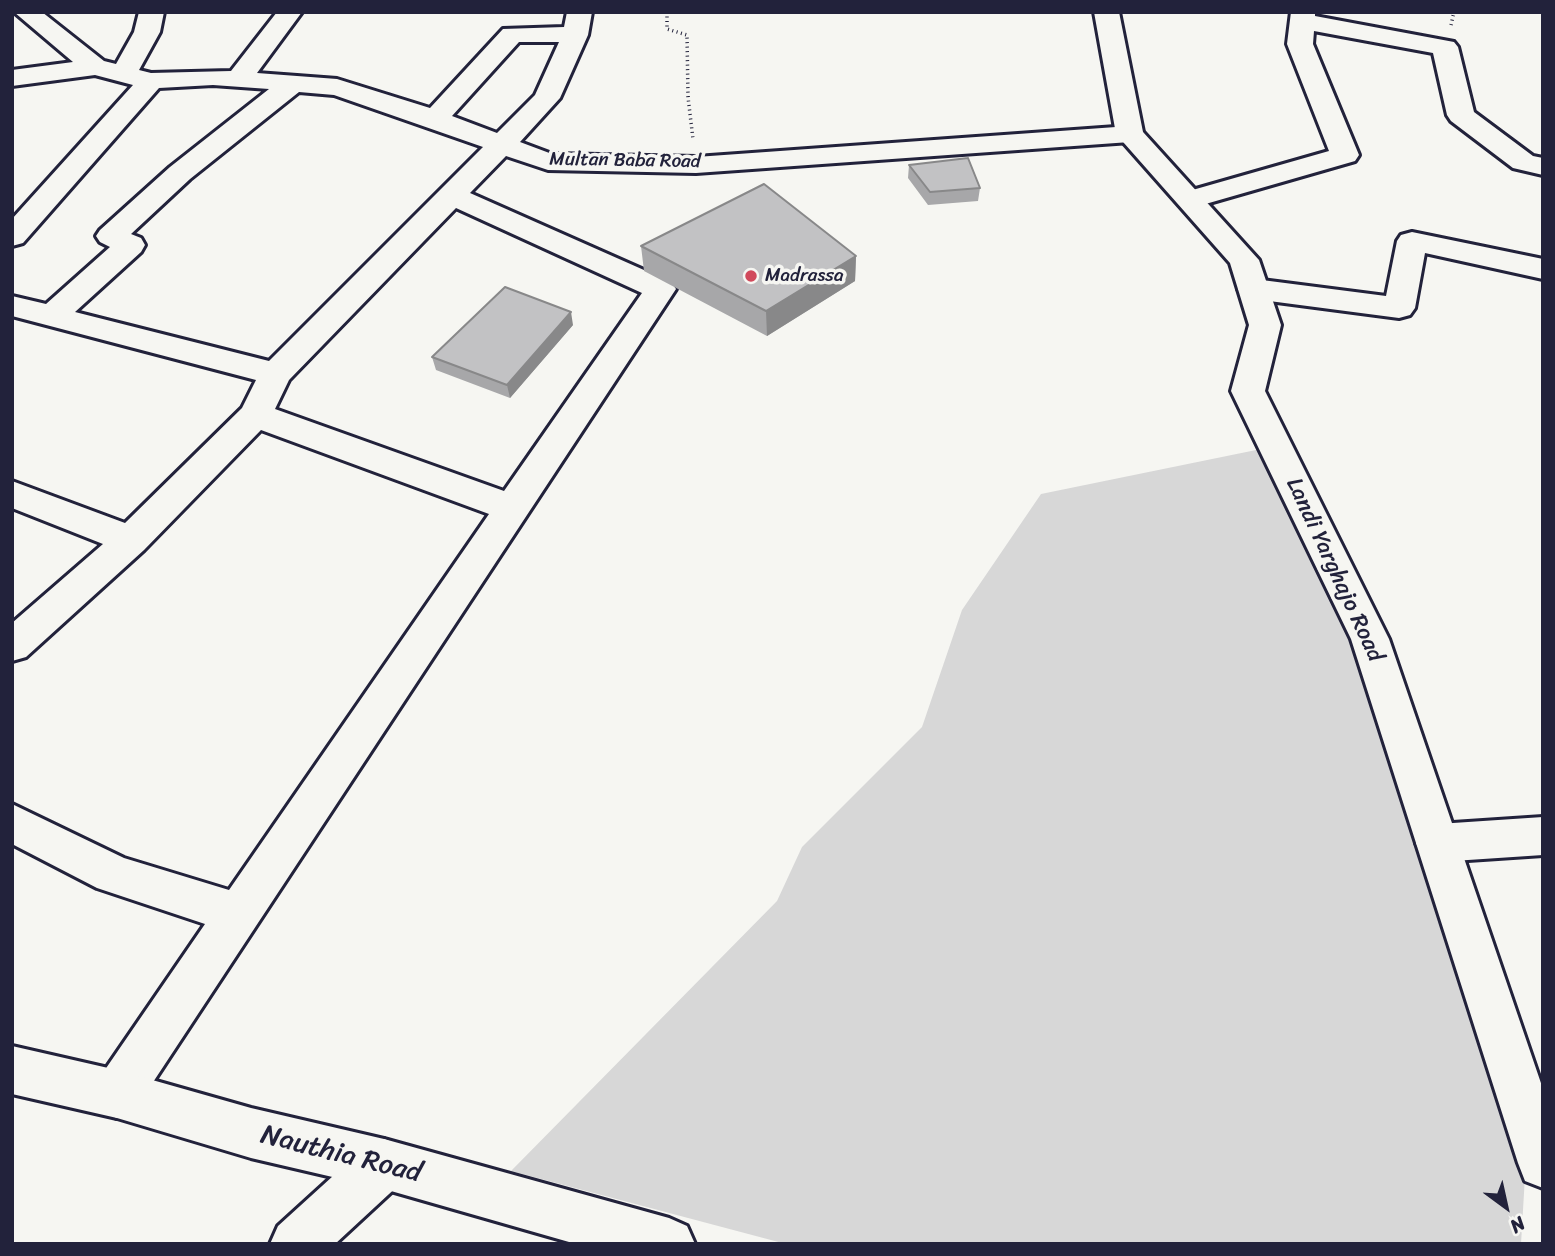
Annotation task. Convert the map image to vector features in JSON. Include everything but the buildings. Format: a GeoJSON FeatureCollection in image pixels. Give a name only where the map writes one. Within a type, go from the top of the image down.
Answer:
{"type":"FeatureCollection","features":[{"type":"Feature","properties":{"kind":"street","name":"Multan Baba Road"},"geometry":{"type":"LineString","coordinates":[[26,12],[95,67],[152,81],[213,78],[337,87],[435,119],[548,162],[696,164],[1130,134]]}},
{"type":"Feature","properties":{"kind":"street"},"geometry":{"type":"LineString","coordinates":[[124,75],[147,32],[152,12]]}},
{"type":"Feature","properties":{"kind":"street"},"geometry":{"type":"LineString","coordinates":[[238,79],[290,12]]}},
{"type":"Feature","properties":{"kind":"street"},"geometry":{"type":"LineString","coordinates":[[1106,12],[1130,134]]}},
{"type":"Feature","properties":{"kind":"street"},"geometry":{"type":"LineString","coordinates":[[1192,199],[1345,155],[1300,44],[1302,17],[1445,47],[1461,115],[1523,163],[1543,167]]}},
{"type":"Feature","properties":{"kind":"street"},"geometry":{"type":"LineString","coordinates":[[435,119],[512,34],[577,24]]}},
{"type":"Feature","properties":{"kind":"street"},"geometry":{"type":"LineString","coordinates":[[12,646],[131,540],[255,415],[276,374],[504,146],[547,98],[577,24]]}},
{"type":"Feature","properties":{"kind":"street"},"geometry":{"type":"LineString","coordinates":[[12,78],[95,67]]}},
{"type":"Feature","properties":{"kind":"street"},"geometry":{"type":"LineString","coordinates":[[12,237],[152,81]]}},
{"type":"Feature","properties":{"kind":"street"},"geometry":{"type":"LineString","coordinates":[[52,316],[130,245],[111,236],[180,173],[292,84]]}},
{"type":"Feature","properties":{"kind":"street","name":"Landi Yarghajo Road"},"geometry":{"type":"LineString","coordinates":[[1130,134],[1192,199],[1244,260],[1265,325],[1248,391],[1370,639],[1543,1163]]}},
{"type":"Feature","properties":{"kind":"street"},"geometry":{"type":"LineString","coordinates":[[117,1094],[660,289],[453,197]]}},
{"type":"Feature","properties":{"kind":"street"},"geometry":{"type":"LineString","coordinates":[[1254,289],[1399,308],[1412,241],[1543,269]]}},
{"type":"Feature","properties":{"kind":"street"},"geometry":{"type":"LineString","coordinates":[[12,306],[276,374]]}},
{"type":"Feature","properties":{"kind":"street"},"geometry":{"type":"LineString","coordinates":[[255,415],[512,508]]}},
{"type":"Feature","properties":{"kind":"street"},"geometry":{"type":"LineString","coordinates":[[12,494],[131,540]]}},
{"type":"Feature","properties":{"kind":"street"},"geometry":{"type":"LineString","coordinates":[[12,823],[114,874],[238,914]]}},
{"type":"Feature","properties":{"kind":"street"},"geometry":{"type":"LineString","coordinates":[[1438,843],[1543,836]]}},
{"type":"Feature","properties":{"kind":"street","name":"Nauthia Road"},"geometry":{"type":"LineString","coordinates":[[12,1070],[117,1094],[251,1133],[384,1164],[669,1244]]}},
{"type":"Feature","properties":{"kind":"street"},"geometry":{"type":"LineString","coordinates":[[296,1244],[384,1164]]}},
{"type":"Feature","properties":{"kind":"path"},"geometry":{"type":"LineString","coordinates":[[667,12],[667,29],[687,36],[688,97],[696,164]]}},
{"type":"Feature","properties":{"kind":"shaded area"},"geometry":{"type":"Polygon","coordinates":[[[1261,449],[1365,664],[1525,1176],[1521,1244],[786,1244],[511,1171],[777,901],[802,847],[922,727],[962,610],[1041,494],[1261,449]]]}},
{"type":"Feature","properties":{"kind":"place","name":"Madrassa"},"geometry":{"type":"Point","coordinates":[751,276]}}]}
